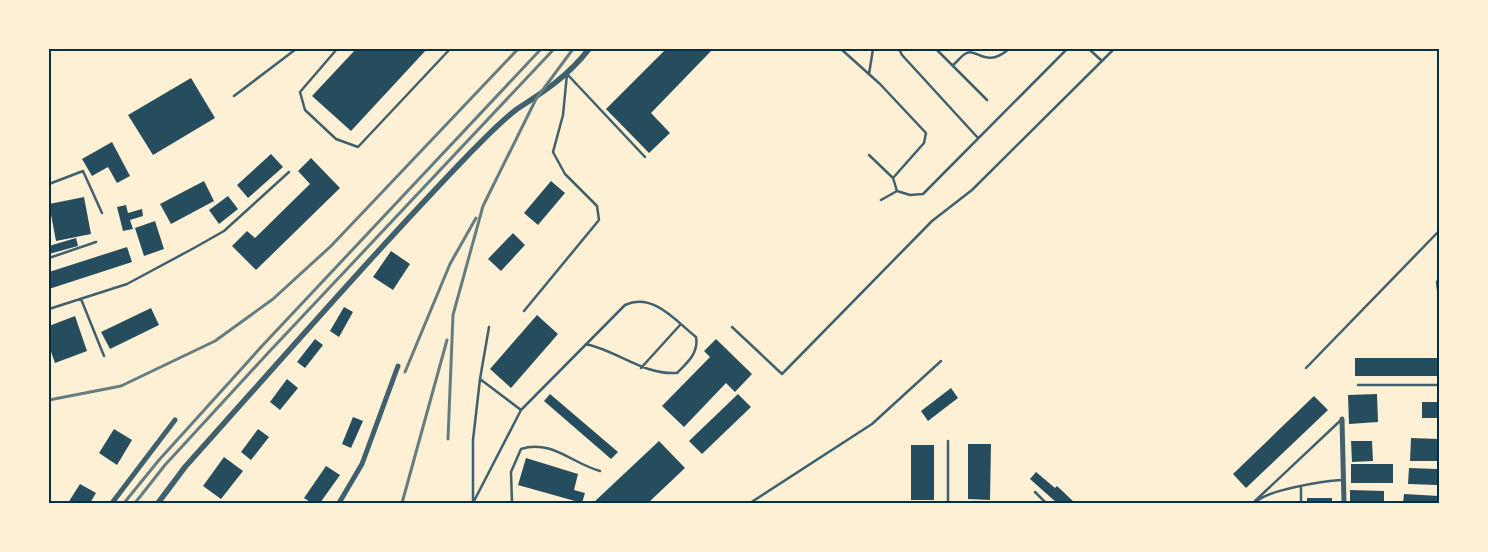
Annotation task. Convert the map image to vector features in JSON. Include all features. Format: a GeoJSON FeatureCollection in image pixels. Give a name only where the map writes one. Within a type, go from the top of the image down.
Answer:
{"type":"FeatureCollection","features":[{"type":"Feature","properties":{"kind":"street"},"geometry":{"type":"LineString","coordinates":[[158,503],[185,467],[417,209],[504,120],[567,74],[589,49]]}},
{"type":"Feature","properties":{"kind":"street"},"geometry":{"type":"LineString","coordinates":[[339,503],[362,464],[398,366]]}},
{"type":"Feature","properties":{"kind":"street"},"geometry":{"type":"LineString","coordinates":[[1342,419],[1344,503]]}},
{"type":"Feature","properties":{"kind":"street"},"geometry":{"type":"LineString","coordinates":[[112,503],[174,420]]}},
{"type":"Feature","properties":{"kind":"lane"},"geometry":{"type":"LineString","coordinates":[[234,96],[296,49]]}},
{"type":"Feature","properties":{"kind":"lane"},"geometry":{"type":"LineString","coordinates":[[337,49],[300,92],[305,110],[336,138],[358,147],[450,49]]}},
{"type":"Feature","properties":{"kind":"lane"},"geometry":{"type":"LineString","coordinates":[[841,49],[869,74],[926,133],[924,143],[893,178]]}},
{"type":"Feature","properties":{"kind":"lane"},"geometry":{"type":"LineString","coordinates":[[869,74],[873,49]]}},
{"type":"Feature","properties":{"kind":"lane"},"geometry":{"type":"LineString","coordinates":[[900,49],[902,56],[978,138]]}},
{"type":"Feature","properties":{"kind":"lane"},"geometry":{"type":"LineString","coordinates":[[936,49],[987,100]]}},
{"type":"Feature","properties":{"kind":"lane"},"geometry":{"type":"LineString","coordinates":[[953,65],[966,53],[972,52],[992,59],[1000,57],[1009,49]]}},
{"type":"Feature","properties":{"kind":"lane"},"geometry":{"type":"LineString","coordinates":[[881,200],[897,191],[910,195],[923,194],[1067,49]]}},
{"type":"Feature","properties":{"kind":"lane"},"geometry":{"type":"LineString","coordinates":[[1089,49],[1102,61]]}},
{"type":"Feature","properties":{"kind":"lane"},"geometry":{"type":"LineString","coordinates":[[732,327],[782,374],[932,221],[972,190],[1114,49]]}},
{"type":"Feature","properties":{"kind":"lane"},"geometry":{"type":"LineString","coordinates":[[567,74],[645,157]]}},
{"type":"Feature","properties":{"kind":"lane"},"geometry":{"type":"LineString","coordinates":[[524,311],[599,220],[597,206],[565,174],[553,152],[563,115],[567,74]]}},
{"type":"Feature","properties":{"kind":"lane"},"geometry":{"type":"LineString","coordinates":[[869,155],[893,178],[897,191]]}},
{"type":"Feature","properties":{"kind":"lane"},"geometry":{"type":"LineString","coordinates":[[49,184],[83,171],[102,213]]}},
{"type":"Feature","properties":{"kind":"lane"},"geometry":{"type":"LineString","coordinates":[[49,309],[127,284],[224,231],[289,172]]}},
{"type":"Feature","properties":{"kind":"lane"},"geometry":{"type":"LineString","coordinates":[[1306,368],[1439,232]]}},
{"type":"Feature","properties":{"kind":"lane"},"geometry":{"type":"LineString","coordinates":[[49,258],[96,242]]}},
{"type":"Feature","properties":{"kind":"lane"},"geometry":{"type":"LineString","coordinates":[[1439,279],[1437,282],[1439,297]]}},
{"type":"Feature","properties":{"kind":"lane"},"geometry":{"type":"LineString","coordinates":[[81,299],[104,356]]}},
{"type":"Feature","properties":{"kind":"lane"},"geometry":{"type":"LineString","coordinates":[[473,503],[521,410],[586,344],[625,305],[635,301],[654,304],[696,337],[697,344],[693,356],[677,373],[664,374],[640,368],[586,344]]}},
{"type":"Feature","properties":{"kind":"lane"},"geometry":{"type":"LineString","coordinates":[[640,368],[680,325]]}},
{"type":"Feature","properties":{"kind":"lane"},"geometry":{"type":"LineString","coordinates":[[473,503],[473,440],[480,378],[489,327]]}},
{"type":"Feature","properties":{"kind":"lane"},"geometry":{"type":"LineString","coordinates":[[750,503],[872,424],[941,361]]}},
{"type":"Feature","properties":{"kind":"lane"},"geometry":{"type":"LineString","coordinates":[[480,378],[521,410]]}},
{"type":"Feature","properties":{"kind":"lane"},"geometry":{"type":"LineString","coordinates":[[1358,385],[1439,385]]}},
{"type":"Feature","properties":{"kind":"lane"},"geometry":{"type":"LineString","coordinates":[[1255,502],[1342,419]]}},
{"type":"Feature","properties":{"kind":"lane"},"geometry":{"type":"LineString","coordinates":[[948,441],[948,503]]}},
{"type":"Feature","properties":{"kind":"lane"},"geometry":{"type":"LineString","coordinates":[[512,503],[511,472],[521,449],[530,446],[542,446],[600,471]]}},
{"type":"Feature","properties":{"kind":"lane"},"geometry":{"type":"LineString","coordinates":[[1255,502],[1316,481],[1344,479]]}},
{"type":"Feature","properties":{"kind":"lane"},"geometry":{"type":"LineString","coordinates":[[1301,486],[1301,503]]}},
{"type":"Feature","properties":{"kind":"lane"},"geometry":{"type":"LineString","coordinates":[[1035,492],[1046,503]]}},
{"type":"Feature","properties":{"kind":"building"},"geometry":{"type":"Polygon","coordinates":[[[356,49],[427,49],[351,131],[312,96],[356,49]]]}},
{"type":"Feature","properties":{"kind":"building"},"geometry":{"type":"Polygon","coordinates":[[[666,49],[713,49],[651,113],[670,133],[649,153],[606,109],[666,49]]]}},
{"type":"Feature","properties":{"kind":"building"},"geometry":{"type":"Polygon","coordinates":[[[191,78],[215,118],[153,155],[128,115],[191,78]]]}},
{"type":"Feature","properties":{"kind":"building"},"geometry":{"type":"Polygon","coordinates":[[[112,142],[130,176],[117,183],[108,167],[92,176],[82,159],[112,142]]]}},
{"type":"Feature","properties":{"kind":"building"},"geometry":{"type":"Polygon","coordinates":[[[271,154],[283,167],[248,198],[237,185],[271,154]]]}},
{"type":"Feature","properties":{"kind":"building"},"geometry":{"type":"Polygon","coordinates":[[[311,158],[340,188],[256,270],[232,246],[247,231],[255,238],[310,184],[298,171],[311,158]]]}},
{"type":"Feature","properties":{"kind":"building"},"geometry":{"type":"Polygon","coordinates":[[[204,181],[214,201],[171,224],[160,204],[204,181]]]}},
{"type":"Feature","properties":{"kind":"building"},"geometry":{"type":"Polygon","coordinates":[[[551,181],[565,193],[538,225],[524,213],[551,181]]]}},
{"type":"Feature","properties":{"kind":"building"},"geometry":{"type":"Polygon","coordinates":[[[228,196],[238,209],[219,224],[209,210],[228,196]]]}},
{"type":"Feature","properties":{"kind":"building"},"geometry":{"type":"Polygon","coordinates":[[[84,197],[91,234],[56,241],[49,204],[84,197]]]}},
{"type":"Feature","properties":{"kind":"building"},"geometry":{"type":"Polygon","coordinates":[[[126,205],[128,213],[142,209],[143,216],[130,220],[133,229],[123,231],[117,207],[126,205]]]}},
{"type":"Feature","properties":{"kind":"building"},"geometry":{"type":"Polygon","coordinates":[[[155,221],[164,249],[144,256],[135,228],[155,221]]]}},
{"type":"Feature","properties":{"kind":"building"},"geometry":{"type":"Polygon","coordinates":[[[513,233],[525,245],[501,271],[488,259],[513,233]]]}},
{"type":"Feature","properties":{"kind":"building"},"geometry":{"type":"Polygon","coordinates":[[[76,238],[78,246],[49,254],[49,246],[76,238]]]}},
{"type":"Feature","properties":{"kind":"building"},"geometry":{"type":"Polygon","coordinates":[[[127,247],[132,262],[49,289],[49,272],[127,247]]]}},
{"type":"Feature","properties":{"kind":"building"},"geometry":{"type":"Polygon","coordinates":[[[391,251],[410,264],[393,290],[373,277],[391,251]]]}},
{"type":"Feature","properties":{"kind":"building"},"geometry":{"type":"Polygon","coordinates":[[[344,307],[353,312],[339,337],[330,331],[344,307]]]}},
{"type":"Feature","properties":{"kind":"building"},"geometry":{"type":"Polygon","coordinates":[[[151,308],[159,325],[110,349],[101,332],[151,308]]]}},
{"type":"Feature","properties":{"kind":"building"},"geometry":{"type":"Polygon","coordinates":[[[537,315],[558,334],[511,388],[490,369],[537,315]]]}},
{"type":"Feature","properties":{"kind":"building"},"geometry":{"type":"Polygon","coordinates":[[[75,316],[87,351],[55,363],[49,346],[49,326],[75,316]]]}},
{"type":"Feature","properties":{"kind":"building"},"geometry":{"type":"Polygon","coordinates":[[[315,339],[323,345],[305,368],[297,362],[315,339]]]}},
{"type":"Feature","properties":{"kind":"building"},"geometry":{"type":"Polygon","coordinates":[[[716,339],[752,374],[735,392],[726,383],[684,427],[662,406],[710,357],[704,351],[716,339]]]}},
{"type":"Feature","properties":{"kind":"building"},"geometry":{"type":"Polygon","coordinates":[[[1355,358],[1439,358],[1439,376],[1355,376],[1355,358]]]}},
{"type":"Feature","properties":{"kind":"building"},"geometry":{"type":"Polygon","coordinates":[[[287,379],[298,388],[280,410],[270,402],[287,379]]]}},
{"type":"Feature","properties":{"kind":"building"},"geometry":{"type":"Polygon","coordinates":[[[951,388],[958,398],[928,421],[921,411],[951,388]]]}},
{"type":"Feature","properties":{"kind":"building"},"geometry":{"type":"Polygon","coordinates":[[[550,394],[618,452],[611,459],[544,401],[550,394]]]}},
{"type":"Feature","properties":{"kind":"building"},"geometry":{"type":"Polygon","coordinates":[[[738,394],[751,407],[702,454],[689,441],[738,394]]]}},
{"type":"Feature","properties":{"kind":"building"},"geometry":{"type":"Polygon","coordinates":[[[1377,394],[1378,422],[1349,424],[1348,395],[1377,394]]]}},
{"type":"Feature","properties":{"kind":"building"},"geometry":{"type":"Polygon","coordinates":[[[1314,396],[1328,410],[1246,488],[1233,474],[1314,396]]]}},
{"type":"Feature","properties":{"kind":"building"},"geometry":{"type":"Polygon","coordinates":[[[1422,402],[1438,402],[1438,418],[1422,418],[1422,402]]]}},
{"type":"Feature","properties":{"kind":"building"},"geometry":{"type":"Polygon","coordinates":[[[353,417],[363,421],[351,448],[342,444],[353,417]]]}},
{"type":"Feature","properties":{"kind":"building"},"geometry":{"type":"Polygon","coordinates":[[[114,429],[132,440],[117,465],[99,453],[114,429]]]}},
{"type":"Feature","properties":{"kind":"building"},"geometry":{"type":"Polygon","coordinates":[[[258,429],[269,437],[251,460],[241,452],[258,429]]]}},
{"type":"Feature","properties":{"kind":"building"},"geometry":{"type":"Polygon","coordinates":[[[1411,438],[1439,439],[1439,461],[1410,461],[1411,438]]]}},
{"type":"Feature","properties":{"kind":"building"},"geometry":{"type":"Polygon","coordinates":[[[659,441],[685,468],[648,503],[593,503],[659,441]]]}},
{"type":"Feature","properties":{"kind":"building"},"geometry":{"type":"Polygon","coordinates":[[[1351,441],[1372,441],[1373,461],[1352,462],[1351,441]]]}},
{"type":"Feature","properties":{"kind":"building"},"geometry":{"type":"Polygon","coordinates":[[[968,444],[991,444],[990,500],[968,499],[968,444]]]}},
{"type":"Feature","properties":{"kind":"building"},"geometry":{"type":"Polygon","coordinates":[[[911,445],[934,445],[934,500],[911,500],[911,445]]]}},
{"type":"Feature","properties":{"kind":"building"},"geometry":{"type":"Polygon","coordinates":[[[224,457],[243,471],[221,499],[203,486],[224,457]]]}},
{"type":"Feature","properties":{"kind":"building"},"geometry":{"type":"Polygon","coordinates":[[[526,458],[578,474],[574,490],[585,493],[582,503],[518,485],[526,458]]]}},
{"type":"Feature","properties":{"kind":"building"},"geometry":{"type":"Polygon","coordinates":[[[1351,464],[1393,464],[1393,483],[1351,483],[1351,464]]]}},
{"type":"Feature","properties":{"kind":"building"},"geometry":{"type":"Polygon","coordinates":[[[326,466],[340,475],[320,503],[312,503],[304,498],[326,466]]]}},
{"type":"Feature","properties":{"kind":"building"},"geometry":{"type":"Polygon","coordinates":[[[1409,468],[1437,469],[1437,485],[1408,484],[1409,468]]]}},
{"type":"Feature","properties":{"kind":"building"},"geometry":{"type":"Polygon","coordinates":[[[1036,472],[1055,488],[1057,486],[1075,503],[1057,503],[1030,479],[1036,472]]]}},
{"type":"Feature","properties":{"kind":"building"},"geometry":{"type":"Polygon","coordinates":[[[80,484],[96,493],[90,503],[68,503],[80,484]]]}},
{"type":"Feature","properties":{"kind":"building"},"geometry":{"type":"Polygon","coordinates":[[[1350,490],[1384,491],[1384,503],[1350,503],[1350,490]]]}},
{"type":"Feature","properties":{"kind":"building"},"geometry":{"type":"Polygon","coordinates":[[[1404,494],[1439,496],[1439,503],[1403,503],[1404,494]]]}},
{"type":"Feature","properties":{"kind":"building"},"geometry":{"type":"Polygon","coordinates":[[[1307,498],[1332,498],[1332,503],[1307,503],[1307,498]]]}},
{"type":"Feature","properties":{"kind":"railway"},"geometry":{"type":"LineString","coordinates":[[49,400],[121,386],[215,341],[273,299],[331,246],[518,49]]}},
{"type":"Feature","properties":{"kind":"railway"},"geometry":{"type":"LineString","coordinates":[[124,503],[159,460],[262,346],[541,49]]}},
{"type":"Feature","properties":{"kind":"railway"},"geometry":{"type":"LineString","coordinates":[[135,503],[165,465],[268,353],[554,49]]}},
{"type":"Feature","properties":{"kind":"railway"},"geometry":{"type":"LineString","coordinates":[[448,439],[453,315],[483,206],[536,99],[573,49]]}},
{"type":"Feature","properties":{"kind":"railway"},"geometry":{"type":"LineString","coordinates":[[405,372],[450,264],[476,218]]}},
{"type":"Feature","properties":{"kind":"railway"},"geometry":{"type":"LineString","coordinates":[[402,503],[447,340]]}}]}
